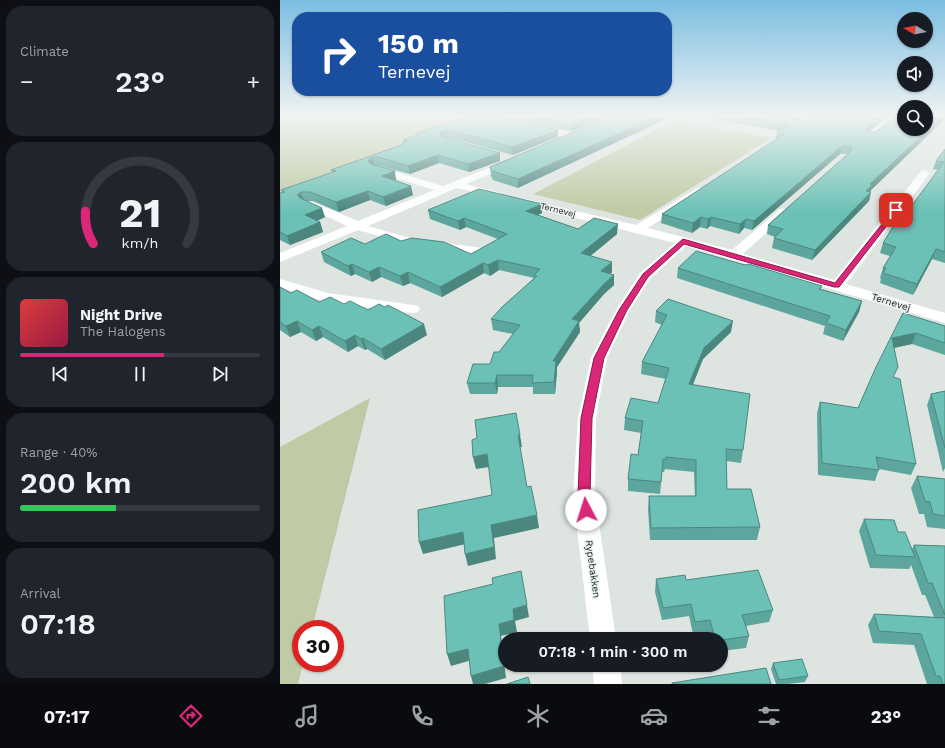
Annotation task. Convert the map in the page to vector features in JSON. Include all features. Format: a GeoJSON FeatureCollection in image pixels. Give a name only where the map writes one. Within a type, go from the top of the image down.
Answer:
{"type":"FeatureCollection","features":[{"type":"Feature","properties":{"kind":"street"},"geometry":{"type":"LineString","coordinates":[[280,258],[519,159],[500,156]]}},
{"type":"Feature","properties":{"kind":"street","name":"Ternevej"},"geometry":{"type":"LineString","coordinates":[[377,169],[638,229],[945,318]]}},
{"type":"Feature","properties":{"kind":"street"},"geometry":{"type":"LineString","coordinates":[[837,286],[925,173]]}},
{"type":"Feature","properties":{"kind":"street"},"geometry":{"type":"LineString","coordinates":[[638,229],[708,184]]}},
{"type":"Feature","properties":{"kind":"street"},"geometry":{"type":"LineString","coordinates":[[308,204],[358,226],[391,238],[427,245],[482,252]]}},
{"type":"Feature","properties":{"kind":"street"},"geometry":{"type":"LineString","coordinates":[[734,256],[792,204]]}},
{"type":"Feature","properties":{"kind":"street","name":"Rypebakken"},"geometry":{"type":"LineString","coordinates":[[602,632],[584,495],[587,418],[599,358],[623,310],[645,276],[683,242]]}},
{"type":"Feature","properties":{"kind":"street"},"geometry":{"type":"LineString","coordinates":[[280,283],[290,287],[352,302],[413,309]]}},
{"type":"Feature","properties":{"kind":"street"},"geometry":{"type":"LineString","coordinates":[[607,672],[608,684]]}},
{"type":"Feature","properties":{"kind":"green space"},"geometry":{"type":"Polygon","coordinates":[[[280,147],[397,147],[280,194],[280,147]]]}},
{"type":"Feature","properties":{"kind":"green space"},"geometry":{"type":"Polygon","coordinates":[[[624,147],[757,147],[640,220],[533,194],[624,147]]]}},
{"type":"Feature","properties":{"kind":"green space"},"geometry":{"type":"Polygon","coordinates":[[[370,398],[314,620],[292,620],[292,672],[301,672],[298,684],[280,684],[280,447],[370,398]]]}},
{"type":"Feature","properties":{"kind":"building"},"geometry":{"type":"Polygon","coordinates":[[[396,147],[478,147],[500,153],[468,164],[438,155],[408,166],[378,157],[372,157],[368,161],[371,164],[395,171],[382,176],[411,186],[383,197],[368,191],[336,202],[310,192],[301,192],[297,195],[300,198],[322,208],[305,215],[320,222],[287,236],[280,232],[280,193],[285,192],[281,190],[336,171],[331,170],[396,147]]]}},
{"type":"Feature","properties":{"kind":"building"},"geometry":{"type":"Polygon","coordinates":[[[538,147],[589,147],[518,179],[492,171],[490,167],[538,147]]]}},
{"type":"Feature","properties":{"kind":"building"},"geometry":{"type":"Polygon","coordinates":[[[764,147],[841,147],[754,221],[746,219],[740,224],[711,217],[708,219],[701,217],[693,223],[662,214],[764,147]]]}},
{"type":"Feature","properties":{"kind":"building"},"geometry":{"type":"Polygon","coordinates":[[[851,147],[910,147],[870,184],[872,185],[866,191],[871,192],[815,250],[774,238],[783,229],[768,225],[852,149],[851,147]]]}},
{"type":"Feature","properties":{"kind":"building"},"geometry":{"type":"Polygon","coordinates":[[[945,149],[945,252],[936,249],[917,284],[883,273],[886,268],[883,268],[896,247],[883,243],[896,222],[899,223],[944,162],[936,161],[945,149]]]}},
{"type":"Feature","properties":{"kind":"building"},"geometry":{"type":"Polygon","coordinates":[[[479,189],[542,204],[526,211],[578,229],[594,218],[618,224],[581,253],[612,262],[601,271],[614,275],[572,319],[579,321],[553,361],[556,361],[554,382],[532,383],[533,375],[497,375],[495,383],[467,383],[473,364],[490,364],[494,352],[499,352],[520,325],[491,319],[503,306],[537,276],[534,275],[540,269],[498,260],[488,265],[483,263],[440,287],[408,272],[400,276],[379,267],[369,272],[352,264],[348,266],[321,252],[351,238],[365,244],[386,234],[401,241],[412,238],[444,242],[471,254],[507,234],[464,218],[458,221],[428,210],[479,189]]]}},
{"type":"Feature","properties":{"kind":"building"},"geometry":{"type":"Polygon","coordinates":[[[696,251],[745,265],[749,264],[822,286],[819,289],[862,301],[846,330],[826,323],[830,316],[678,268],[696,251]]]}},
{"type":"Feature","properties":{"kind":"building"},"geometry":{"type":"Polygon","coordinates":[[[280,287],[291,293],[297,290],[319,302],[330,297],[344,304],[350,301],[368,310],[379,304],[385,307],[388,305],[424,324],[381,349],[355,335],[345,341],[319,326],[312,330],[297,321],[286,326],[280,322],[280,287]]]}},
{"type":"Feature","properties":{"kind":"building"},"geometry":{"type":"Polygon","coordinates":[[[668,299],[733,321],[704,348],[689,384],[750,394],[743,450],[726,449],[727,489],[751,489],[760,527],[651,528],[649,496],[696,496],[696,460],[666,457],[665,460],[663,459],[661,482],[628,479],[631,454],[638,455],[643,421],[625,418],[631,398],[658,403],[669,368],[642,362],[667,315],[656,311],[668,299]]]}},
{"type":"Feature","properties":{"kind":"building"},"geometry":{"type":"Polygon","coordinates":[[[903,313],[945,326],[945,343],[916,333],[892,338],[898,367],[893,377],[900,379],[916,464],[876,457],[879,470],[822,463],[820,402],[858,408],[876,367],[903,313]]]}},
{"type":"Feature","properties":{"kind":"building"},"geometry":{"type":"Polygon","coordinates":[[[945,391],[945,448],[931,394],[945,391]]]}},
{"type":"Feature","properties":{"kind":"building"},"geometry":{"type":"Polygon","coordinates":[[[516,413],[520,435],[518,435],[527,487],[531,486],[537,515],[491,525],[494,547],[465,554],[463,532],[419,542],[418,510],[492,495],[487,454],[473,457],[472,440],[477,438],[475,420],[516,413]]]}},
{"type":"Feature","properties":{"kind":"building"},"geometry":{"type":"Polygon","coordinates":[[[917,476],[945,479],[945,516],[933,514],[930,502],[925,501],[917,476]]]}},
{"type":"Feature","properties":{"kind":"building"},"geometry":{"type":"Polygon","coordinates":[[[864,519],[894,520],[898,532],[905,532],[915,557],[876,555],[864,519]]]}},
{"type":"Feature","properties":{"kind":"building"},"geometry":{"type":"Polygon","coordinates":[[[914,545],[945,546],[945,615],[932,583],[928,583],[914,545]]]}},
{"type":"Feature","properties":{"kind":"building"},"geometry":{"type":"Polygon","coordinates":[[[758,570],[773,610],[742,615],[749,636],[728,639],[728,632],[713,632],[710,620],[695,622],[691,604],[663,608],[656,579],[685,575],[686,580],[758,570]]]}},
{"type":"Feature","properties":{"kind":"building"},"geometry":{"type":"Polygon","coordinates":[[[521,571],[527,605],[513,609],[514,620],[499,624],[498,668],[471,676],[468,649],[447,654],[444,596],[493,584],[492,578],[521,571]]]}},
{"type":"Feature","properties":{"kind":"building"},"geometry":{"type":"Polygon","coordinates":[[[874,614],[945,618],[945,684],[943,684],[940,676],[936,676],[921,634],[879,631],[874,614]]]}},
{"type":"Feature","properties":{"kind":"building"},"geometry":{"type":"Polygon","coordinates":[[[802,659],[808,676],[779,680],[773,663],[802,659]]]}},
{"type":"Feature","properties":{"kind":"building"},"geometry":{"type":"Polygon","coordinates":[[[766,668],[771,684],[672,684],[672,683],[766,668]]]}},
{"type":"Feature","properties":{"kind":"building"},"geometry":{"type":"Polygon","coordinates":[[[528,677],[530,684],[507,684],[528,677]]]}},
{"type":"Feature","properties":{"kind":"route"},"geometry":{"type":"LineString","coordinates":[[586,510],[584,495],[587,418],[599,358],[623,310],[645,276],[683,242],[837,286],[896,210]]}}]}
